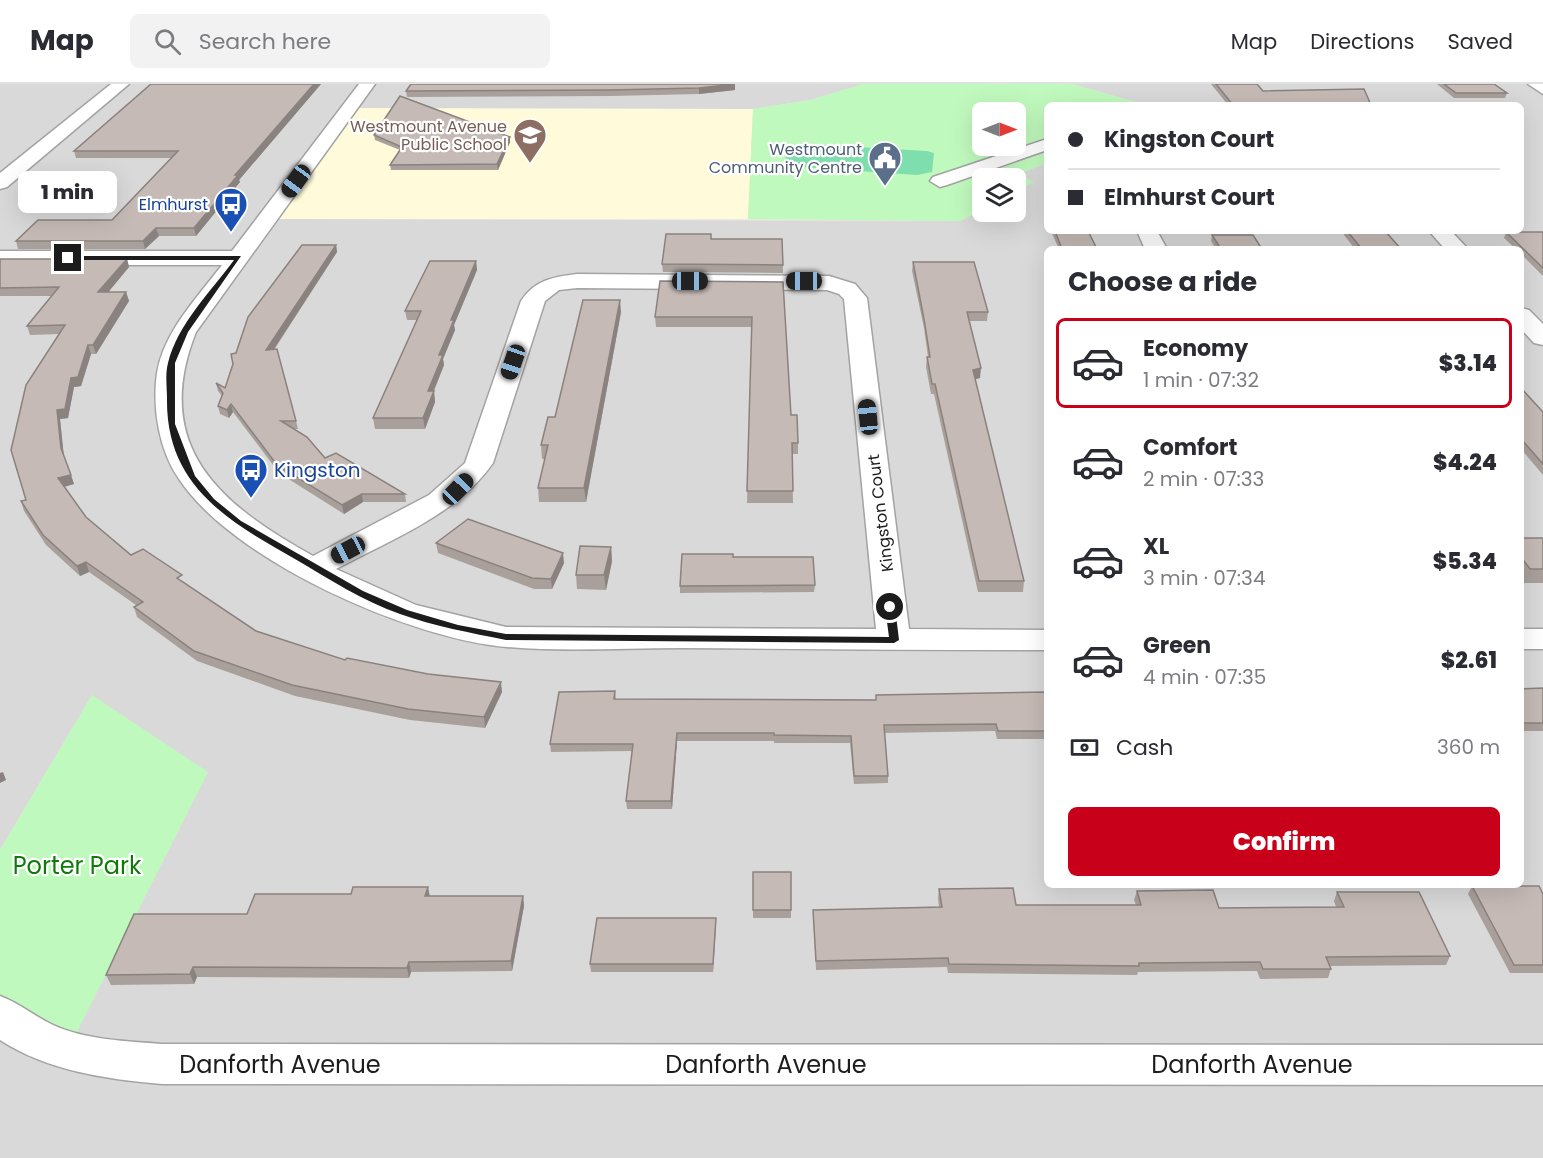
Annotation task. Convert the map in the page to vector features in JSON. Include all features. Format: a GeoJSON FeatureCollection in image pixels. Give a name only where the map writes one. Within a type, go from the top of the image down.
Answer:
{"type":"FeatureCollection","features":[{"type":"Feature","properties":{"kind":"street"},"geometry":{"type":"LineString","coordinates":[[0,183],[121,84]]}},
{"type":"Feature","properties":{"kind":"street"},"geometry":{"type":"LineString","coordinates":[[367,84],[184,332],[171,363],[171,424],[191,476],[211,501],[238,523],[314,568],[403,612],[457,627],[506,637],[1044,640]]}},
{"type":"Feature","properties":{"kind":"street"},"geometry":{"type":"LineString","coordinates":[[1536,84],[1543,89]]}},
{"type":"Feature","properties":{"kind":"street"},"geometry":{"type":"LineString","coordinates":[[940,182],[1044,145]]}},
{"type":"Feature","properties":{"kind":"street"},"geometry":{"type":"LineString","coordinates":[[1442,234],[1454,246]]}},
{"type":"Feature","properties":{"kind":"street"},"geometry":{"type":"LineString","coordinates":[[0,258],[239,258]]}},
{"type":"Feature","properties":{"kind":"street","name":"Kingston Court"},"geometry":{"type":"LineString","coordinates":[[314,568],[439,501],[458,489],[471,475],[479,463],[533,301],[544,287],[577,281],[829,283],[848,289],[855,298],[894,640]]}},
{"type":"Feature","properties":{"kind":"street"},"geometry":{"type":"LineString","coordinates":[[1524,318],[1543,338]]}},
{"type":"Feature","properties":{"kind":"street"},"geometry":{"type":"LineString","coordinates":[[1524,639],[1543,639]]}},
{"type":"Feature","properties":{"kind":"street","name":"Danforth Avenue"},"geometry":{"type":"LineString","coordinates":[[1,1018],[35,1040],[80,1054],[114,1060],[162,1064],[1543,1065]]}},
{"type":"Feature","properties":{"kind":"shaded area"},"geometry":{"type":"Polygon","coordinates":[[[0,84],[863,84],[811,100],[753,109],[350,108],[271,219],[960,221],[972,214],[972,222],[1026,222],[1026,186],[1033,182],[1026,179],[1026,171],[1044,164],[1044,234],[1524,234],[1524,102],[1135,102],[1072,84],[1543,84],[1543,1158],[0,1158],[0,1006],[92,695],[0,850],[0,84]]]}},
{"type":"Feature","properties":{"kind":"shaded area","name":"Westmount Avenue Public School"},"geometry":{"type":"Polygon","coordinates":[[[350,108],[753,109],[748,219],[270,219],[350,108]]]}},
{"type":"Feature","properties":{"kind":"green space"},"geometry":{"type":"Polygon","coordinates":[[[863,84],[1072,84],[1135,102],[1044,102],[1044,164],[1026,171],[1026,168],[972,168],[972,215],[961,221],[748,219],[753,109],[811,100],[863,84]]]}},
{"type":"Feature","properties":{"kind":"green space"},"geometry":{"type":"Polygon","coordinates":[[[806,144],[927,151],[934,153],[932,172],[917,175],[786,166],[784,163],[789,148],[806,144]]]}},
{"type":"Feature","properties":{"kind":"green space"},"geometry":{"type":"Polygon","coordinates":[[[1026,179],[1034,182],[1026,186],[1026,179]]]}},
{"type":"Feature","properties":{"kind":"green space","name":"Porter Park"},"geometry":{"type":"Polygon","coordinates":[[[92,695],[208,772],[71,1044],[0,1006],[0,850],[92,695]]]}},
{"type":"Feature","properties":{"kind":"building"},"geometry":{"type":"Polygon","coordinates":[[[151,84],[314,84],[235,175],[238,175],[194,228],[156,228],[143,241],[16,241],[38,220],[112,220],[178,151],[74,151],[151,84]]]}},
{"type":"Feature","properties":{"kind":"building"},"geometry":{"type":"Polygon","coordinates":[[[411,84],[735,84],[699,88],[610,90],[406,91],[411,84]]]}},
{"type":"Feature","properties":{"kind":"building"},"geometry":{"type":"Polygon","coordinates":[[[1216,84],[1257,84],[1263,91],[1364,89],[1370,102],[1231,102],[1216,84]]]}},
{"type":"Feature","properties":{"kind":"building"},"geometry":{"type":"Polygon","coordinates":[[[1444,84],[1494,84],[1507,93],[1456,93],[1444,84]]]}},
{"type":"Feature","properties":{"kind":"building"},"geometry":{"type":"Polygon","coordinates":[[[400,96],[510,137],[497,164],[390,165],[402,147],[374,135],[400,96]]]}},
{"type":"Feature","properties":{"kind":"building"},"geometry":{"type":"Polygon","coordinates":[[[1543,232],[1543,268],[1524,250],[1524,246],[1520,246],[1508,234],[1543,232]]]}},
{"type":"Feature","properties":{"kind":"building"},"geometry":{"type":"Polygon","coordinates":[[[666,234],[711,234],[711,239],[782,239],[783,265],[662,264],[666,234]]]}},
{"type":"Feature","properties":{"kind":"building"},"geometry":{"type":"Polygon","coordinates":[[[1056,234],[1090,234],[1096,246],[1061,246],[1056,234]]]}},
{"type":"Feature","properties":{"kind":"building"},"geometry":{"type":"Polygon","coordinates":[[[1350,234],[1388,234],[1398,246],[1360,246],[1350,234]]]}},
{"type":"Feature","properties":{"kind":"building"},"geometry":{"type":"Polygon","coordinates":[[[1212,235],[1253,235],[1260,246],[1219,246],[1212,235]]]}},
{"type":"Feature","properties":{"kind":"building"},"geometry":{"type":"Polygon","coordinates":[[[302,245],[336,245],[266,350],[277,349],[296,421],[281,421],[307,437],[325,458],[336,453],[405,494],[362,494],[342,505],[277,465],[231,404],[227,410],[218,406],[223,393],[216,383],[225,388],[233,364],[231,354],[236,353],[248,317],[302,245]]]}},
{"type":"Feature","properties":{"kind":"building"},"geometry":{"type":"Polygon","coordinates":[[[0,259],[127,259],[98,292],[126,292],[93,345],[88,345],[78,377],[71,378],[65,409],[57,410],[61,448],[71,475],[58,478],[86,517],[131,555],[143,549],[182,575],[177,578],[256,631],[345,660],[347,658],[428,674],[501,682],[484,717],[408,709],[292,685],[194,651],[134,607],[143,602],[86,562],[77,566],[43,535],[21,501],[26,500],[11,450],[26,385],[65,325],[27,326],[59,287],[0,288],[0,259]]]}},
{"type":"Feature","properties":{"kind":"building"},"geometry":{"type":"Polygon","coordinates":[[[430,261],[476,261],[439,355],[443,355],[428,391],[434,391],[423,418],[373,418],[421,311],[405,311],[430,261]]]}},
{"type":"Feature","properties":{"kind":"building"},"geometry":{"type":"Polygon","coordinates":[[[913,262],[974,262],[988,312],[967,312],[981,368],[973,370],[1024,581],[979,581],[935,384],[932,384],[927,357],[930,357],[913,262]]]}},
{"type":"Feature","properties":{"kind":"building"},"geometry":{"type":"Polygon","coordinates":[[[660,281],[783,282],[791,415],[797,415],[798,443],[792,443],[793,491],[747,491],[752,317],[655,317],[660,281]]]}},
{"type":"Feature","properties":{"kind":"building"},"geometry":{"type":"Polygon","coordinates":[[[583,300],[620,300],[584,488],[538,488],[548,445],[541,445],[548,417],[555,417],[583,300]]]}},
{"type":"Feature","properties":{"kind":"building"},"geometry":{"type":"Polygon","coordinates":[[[1524,391],[1543,412],[1543,464],[1524,442],[1524,391]]]}},
{"type":"Feature","properties":{"kind":"building"},"geometry":{"type":"Polygon","coordinates":[[[468,519],[563,553],[551,579],[532,578],[436,543],[468,519]]]}},
{"type":"Feature","properties":{"kind":"building"},"geometry":{"type":"Polygon","coordinates":[[[1524,538],[1543,538],[1543,569],[1530,569],[1524,561],[1524,538]]]}},
{"type":"Feature","properties":{"kind":"building"},"geometry":{"type":"Polygon","coordinates":[[[580,546],[611,547],[604,575],[576,575],[580,546]]]}},
{"type":"Feature","properties":{"kind":"building"},"geometry":{"type":"Polygon","coordinates":[[[682,554],[733,554],[733,557],[813,557],[815,585],[680,586],[682,554]]]}},
{"type":"Feature","properties":{"kind":"building"},"geometry":{"type":"Polygon","coordinates":[[[1543,688],[1543,723],[1524,723],[1524,689],[1543,688]]]}},
{"type":"Feature","properties":{"kind":"building"},"geometry":{"type":"Polygon","coordinates":[[[615,691],[614,699],[876,700],[876,695],[1044,692],[1044,731],[998,731],[996,724],[884,725],[888,776],[854,776],[851,736],[677,733],[671,801],[626,801],[633,744],[550,744],[559,692],[615,691]]]}},
{"type":"Feature","properties":{"kind":"building"},"geometry":{"type":"Polygon","coordinates":[[[753,872],[791,872],[791,910],[753,910],[753,872]]]}},
{"type":"Feature","properties":{"kind":"building"},"geometry":{"type":"Polygon","coordinates":[[[1539,886],[1543,894],[1543,965],[1514,965],[1473,888],[1539,886]]]}},
{"type":"Feature","properties":{"kind":"building"},"geometry":{"type":"Polygon","coordinates":[[[353,887],[428,887],[425,896],[523,896],[511,961],[409,962],[407,968],[193,967],[190,974],[106,975],[134,914],[247,914],[255,894],[351,894],[353,887]]]}},
{"type":"Feature","properties":{"kind":"building"},"geometry":{"type":"Polygon","coordinates":[[[1013,888],[1016,905],[1141,905],[1137,891],[1213,890],[1219,908],[1344,907],[1337,892],[1419,892],[1450,956],[1326,957],[1331,969],[1263,969],[1260,962],[1139,963],[1139,966],[949,964],[948,958],[816,961],[813,910],[942,907],[939,889],[1013,888]]]}},
{"type":"Feature","properties":{"kind":"building"},"geometry":{"type":"Polygon","coordinates":[[[597,918],[716,918],[713,964],[590,964],[597,918]]]}},
{"type":"Feature","properties":{"kind":"place","name":"Westmount Avenue Public School"},"geometry":{"type":"Point","coordinates":[530,164]}},
{"type":"Feature","properties":{"kind":"place","name":"Westmount Community Centre"},"geometry":{"type":"Point","coordinates":[885,187]}},
{"type":"Feature","properties":{"kind":"place","name":"Elmhurst"},"geometry":{"type":"Point","coordinates":[231,233]}},
{"type":"Feature","properties":{"kind":"place","name":"Kingston"},"geometry":{"type":"Point","coordinates":[251,499]}},
{"type":"Feature","properties":{"kind":"route"},"geometry":{"type":"LineString","coordinates":[[68,258],[239,258],[184,332],[171,363],[171,424],[179,450],[191,476],[211,501],[238,523],[359,593],[403,612],[457,627],[506,637],[894,640],[890,607]]}}]}
